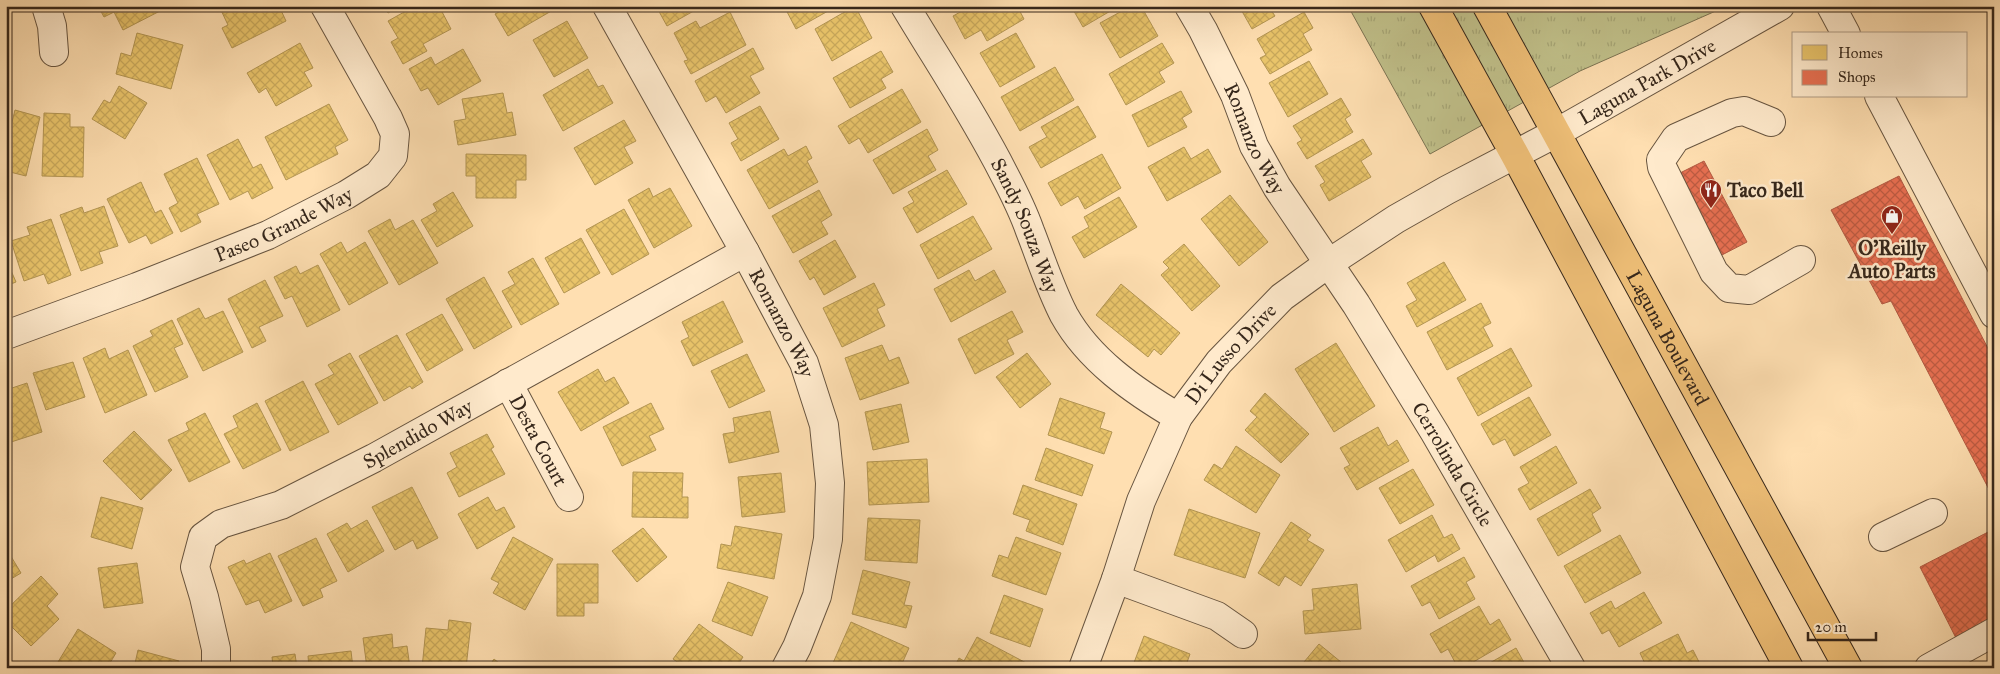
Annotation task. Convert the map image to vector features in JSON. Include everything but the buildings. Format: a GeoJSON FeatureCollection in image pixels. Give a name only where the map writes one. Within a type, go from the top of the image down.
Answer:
{"type":"FeatureCollection","features":[{"type":"Feature","properties":{"kind":"main road"},"geometry":{"type":"LineString","coordinates":[[1433,6],[1790,668]]}},
{"type":"Feature","properties":{"kind":"main road","name":"Laguna Boulevard"},"geometry":{"type":"LineString","coordinates":[[1487,6],[1848,668]]}},
{"type":"Feature","properties":{"kind":"street"},"geometry":{"type":"LineString","coordinates":[[46,6],[52,26],[54,52]]}},
{"type":"Feature","properties":{"kind":"street","name":"Paseo Grande Way"},"geometry":{"type":"LineString","coordinates":[[6,335],[119,294],[268,236],[378,176],[393,156],[394,134],[388,118],[325,6]]}},
{"type":"Feature","properties":{"kind":"street","name":"Romanzo Way"},"geometry":{"type":"LineString","coordinates":[[607,6],[745,252],[804,362],[824,425],[830,483],[828,540],[817,596],[797,647],[786,668]]}},
{"type":"Feature","properties":{"kind":"street","name":"Sandy Souza Way"},"geometry":{"type":"LineString","coordinates":[[905,6],[1002,170],[1027,222],[1053,293],[1065,317],[1080,339],[1098,359],[1145,398],[1178,417]]}},
{"type":"Feature","properties":{"kind":"street","name":"Romanzo Way"},"geometry":{"type":"LineString","coordinates":[[1189,6],[1235,95],[1254,146],[1272,178],[1329,263]]}},
{"type":"Feature","properties":{"kind":"street","name":"Laguna Park Drive"},"geometry":{"type":"LineString","coordinates":[[1515,155],[1556,134],[1780,6]]}},
{"type":"Feature","properties":{"kind":"street"},"geometry":{"type":"LineString","coordinates":[[1831,6],[1845,32]]}},
{"type":"Feature","properties":{"kind":"street"},"geometry":{"type":"LineString","coordinates":[[1880,98],[1994,314]]}},
{"type":"Feature","properties":{"kind":"street"},"geometry":{"type":"LineString","coordinates":[[1771,122],[1744,111],[1732,113],[1676,138],[1661,160],[1665,176],[1714,272],[1729,288],[1748,290],[1801,260]]}},
{"type":"Feature","properties":{"kind":"street","name":"Di Lusso Drive"},"geometry":{"type":"LineString","coordinates":[[1083,668],[1116,580],[1141,501],[1178,417],[1219,362],[1282,298],[1329,263],[1396,219],[1515,155]]}},
{"type":"Feature","properties":{"kind":"street","name":"Splendido Way"},"geometry":{"type":"LineString","coordinates":[[216,668],[216,650],[204,597],[195,568],[203,537],[221,524],[281,505],[374,458],[745,252]]}},
{"type":"Feature","properties":{"kind":"street","name":"Cerrolinda Circle"},"geometry":{"type":"LineString","coordinates":[[1329,263],[1435,433],[1571,668]]}},
{"type":"Feature","properties":{"kind":"street","name":"Desta Court"},"geometry":{"type":"LineString","coordinates":[[508,383],[569,497]]}},
{"type":"Feature","properties":{"kind":"street"},"geometry":{"type":"LineString","coordinates":[[1883,537],[1933,513]]}},
{"type":"Feature","properties":{"kind":"street"},"geometry":{"type":"LineString","coordinates":[[1116,580],[1217,616],[1243,634]]}},
{"type":"Feature","properties":{"kind":"street"},"geometry":{"type":"LineString","coordinates":[[1929,668],[1994,632]]}},
{"type":"Feature","properties":{"kind":"green space"},"geometry":{"type":"Polygon","coordinates":[[[1348,6],[1727,6],[1580,71],[1430,154],[1348,6]]]}},
{"type":"Feature","properties":{"kind":"place","name":"Taco Bell"},"geometry":{"type":"Point","coordinates":[1711,209]}},
{"type":"Feature","properties":{"kind":"place","name":"O'Reilly Auto Parts"},"geometry":{"type":"Point","coordinates":[1892,235]}}]}
